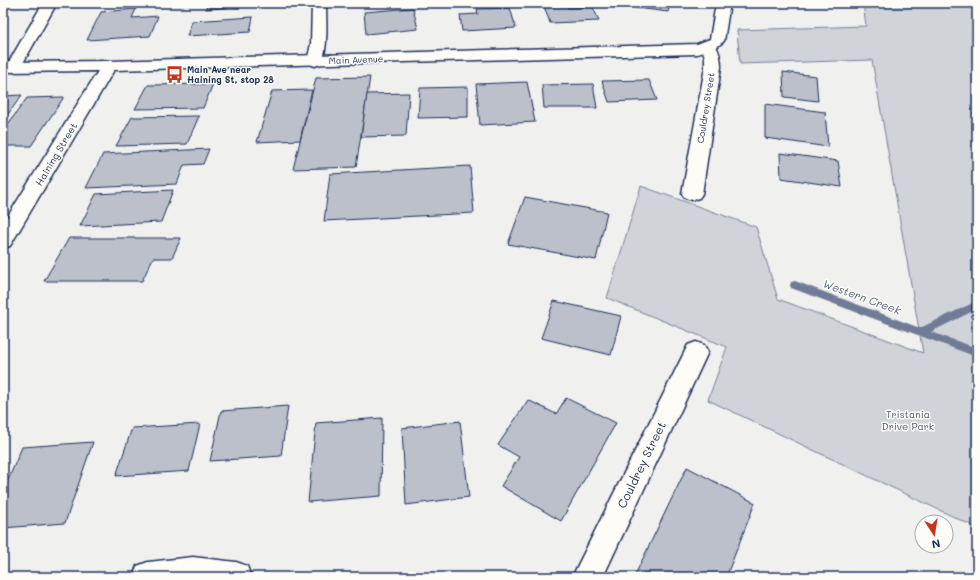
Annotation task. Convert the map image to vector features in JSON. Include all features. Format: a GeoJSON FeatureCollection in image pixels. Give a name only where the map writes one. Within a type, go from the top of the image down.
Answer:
{"type":"FeatureCollection","features":[{"type":"Feature","properties":{"kind":"street"},"geometry":{"type":"LineString","coordinates":[[8,67],[50,3]]}},
{"type":"Feature","properties":{"kind":"street"},"geometry":{"type":"LineString","coordinates":[[314,61],[318,44],[320,3]]}},
{"type":"Feature","properties":{"kind":"street"},"geometry":{"type":"LineString","coordinates":[[709,46],[717,41],[723,3]]}},
{"type":"Feature","properties":{"kind":"street","name":"Main Avenue"},"geometry":{"type":"LineString","coordinates":[[8,67],[110,66],[674,51],[697,49],[709,46]]}},
{"type":"Feature","properties":{"kind":"street","name":"Couldrey Street"},"geometry":{"type":"LineString","coordinates":[[692,194],[713,67],[713,58],[709,46]]}},
{"type":"Feature","properties":{"kind":"street","name":"Haining Street"},"geometry":{"type":"LineString","coordinates":[[3,242],[110,66]]}},
{"type":"Feature","properties":{"kind":"street","name":"Couldrey Street"},"geometry":{"type":"LineString","coordinates":[[587,577],[696,352]]}},
{"type":"Feature","properties":{"kind":"street"},"geometry":{"type":"LineString","coordinates":[[148,577],[193,572],[236,577]]}},
{"type":"Feature","properties":{"kind":"green space","name":"Tristania Drive Park"},"geometry":{"type":"Polygon","coordinates":[[[863,3],[977,3],[977,528],[954,517],[954,514],[948,514],[708,400],[727,347],[607,298],[641,186],[756,227],[778,299],[923,353],[872,60],[740,64],[737,30],[866,26],[863,3]]]}},
{"type":"Feature","properties":{"kind":"building"},"geometry":{"type":"Polygon","coordinates":[[[207,3],[255,3],[254,6],[206,9],[207,3]]]}},
{"type":"Feature","properties":{"kind":"building"},"geometry":{"type":"Polygon","coordinates":[[[362,3],[395,3],[362,5],[362,3]]]}},
{"type":"Feature","properties":{"kind":"building"},"geometry":{"type":"Polygon","coordinates":[[[543,3],[566,3],[568,8],[593,7],[599,21],[550,23],[543,3]]]}},
{"type":"Feature","properties":{"kind":"building"},"geometry":{"type":"Polygon","coordinates":[[[598,3],[670,3],[668,12],[598,3]]]}},
{"type":"Feature","properties":{"kind":"building"},"geometry":{"type":"Polygon","coordinates":[[[413,8],[418,29],[366,34],[364,12],[413,8]]]}},
{"type":"Feature","properties":{"kind":"building"},"geometry":{"type":"Polygon","coordinates":[[[510,8],[516,28],[462,31],[460,15],[478,14],[477,9],[510,8]]]}},
{"type":"Feature","properties":{"kind":"building"},"geometry":{"type":"Polygon","coordinates":[[[136,9],[132,18],[158,16],[150,36],[87,40],[101,12],[136,9]]]}},
{"type":"Feature","properties":{"kind":"building"},"geometry":{"type":"Polygon","coordinates":[[[253,17],[250,32],[187,36],[192,21],[253,17]]]}},
{"type":"Feature","properties":{"kind":"building"},"geometry":{"type":"Polygon","coordinates":[[[783,72],[816,76],[818,101],[784,97],[783,72]]]}},
{"type":"Feature","properties":{"kind":"building"},"geometry":{"type":"Polygon","coordinates":[[[370,77],[356,167],[293,169],[316,78],[370,77]]]}},
{"type":"Feature","properties":{"kind":"building"},"geometry":{"type":"Polygon","coordinates":[[[649,80],[657,100],[609,102],[602,81],[649,80]]]}},
{"type":"Feature","properties":{"kind":"building"},"geometry":{"type":"Polygon","coordinates":[[[527,82],[535,122],[480,125],[476,84],[527,82]]]}},
{"type":"Feature","properties":{"kind":"building"},"geometry":{"type":"Polygon","coordinates":[[[213,84],[203,108],[135,109],[148,85],[213,84]]]}},
{"type":"Feature","properties":{"kind":"building"},"geometry":{"type":"Polygon","coordinates":[[[593,84],[597,108],[544,108],[542,85],[593,84]]]}},
{"type":"Feature","properties":{"kind":"building"},"geometry":{"type":"Polygon","coordinates":[[[468,87],[468,117],[418,118],[420,88],[468,87]]]}},
{"type":"Feature","properties":{"kind":"building"},"geometry":{"type":"Polygon","coordinates":[[[312,90],[300,140],[257,142],[272,91],[312,90]]]}},
{"type":"Feature","properties":{"kind":"building"},"geometry":{"type":"Polygon","coordinates":[[[409,93],[406,136],[361,137],[367,94],[409,93]]]}},
{"type":"Feature","properties":{"kind":"building"},"geometry":{"type":"Polygon","coordinates":[[[22,95],[3,121],[3,96],[22,95]]]}},
{"type":"Feature","properties":{"kind":"building"},"geometry":{"type":"Polygon","coordinates":[[[64,97],[31,146],[3,146],[3,131],[27,98],[64,97]]]}},
{"type":"Feature","properties":{"kind":"building"},"geometry":{"type":"Polygon","coordinates":[[[765,104],[825,112],[828,147],[765,138],[765,104]]]}},
{"type":"Feature","properties":{"kind":"building"},"geometry":{"type":"Polygon","coordinates":[[[199,116],[187,144],[116,146],[132,117],[199,116]]]}},
{"type":"Feature","properties":{"kind":"building"},"geometry":{"type":"Polygon","coordinates":[[[209,149],[203,164],[184,165],[177,184],[86,188],[103,154],[209,149]]]}},
{"type":"Feature","properties":{"kind":"building"},"geometry":{"type":"Polygon","coordinates":[[[780,153],[838,161],[842,187],[781,178],[780,153]]]}},
{"type":"Feature","properties":{"kind":"building"},"geometry":{"type":"Polygon","coordinates":[[[470,166],[474,213],[324,221],[330,174],[470,166]]]}},
{"type":"Feature","properties":{"kind":"building"},"geometry":{"type":"Polygon","coordinates":[[[173,190],[161,222],[80,226],[96,194],[173,190]]]}},
{"type":"Feature","properties":{"kind":"building"},"geometry":{"type":"Polygon","coordinates":[[[525,197],[607,212],[596,260],[508,244],[525,197]]]}},
{"type":"Feature","properties":{"kind":"building"},"geometry":{"type":"Polygon","coordinates":[[[69,238],[181,238],[172,258],[153,258],[142,281],[44,281],[69,238]]]}},
{"type":"Feature","properties":{"kind":"building"},"geometry":{"type":"Polygon","coordinates":[[[554,301],[621,316],[611,355],[541,338],[554,301]]]}},
{"type":"Feature","properties":{"kind":"building"},"geometry":{"type":"Polygon","coordinates":[[[566,398],[616,423],[561,521],[501,486],[519,457],[498,445],[528,400],[556,414],[566,398]]]}},
{"type":"Feature","properties":{"kind":"building"},"geometry":{"type":"Polygon","coordinates":[[[288,406],[281,456],[210,461],[221,411],[288,406]]]}},
{"type":"Feature","properties":{"kind":"building"},"geometry":{"type":"Polygon","coordinates":[[[382,418],[381,496],[308,502],[316,423],[382,418]]]}},
{"type":"Feature","properties":{"kind":"building"},"geometry":{"type":"Polygon","coordinates":[[[460,421],[469,497],[406,505],[402,428],[460,421]]]}},
{"type":"Feature","properties":{"kind":"building"},"geometry":{"type":"Polygon","coordinates":[[[200,424],[189,471],[116,476],[132,428],[200,424]]]}},
{"type":"Feature","properties":{"kind":"building"},"geometry":{"type":"Polygon","coordinates":[[[93,442],[65,523],[3,528],[3,492],[22,447],[93,442]]]}},
{"type":"Feature","properties":{"kind":"building"},"geometry":{"type":"Polygon","coordinates":[[[687,467],[755,503],[726,577],[634,577],[687,467]]]}},
{"type":"Feature","properties":{"kind":"waterway","name":"Western Creek"},"geometry":{"type":"LineString","coordinates":[[795,285],[977,353]]}},
{"type":"Feature","properties":{"kind":"waterway","name":"Western Creek"},"geometry":{"type":"LineString","coordinates":[[921,332],[977,305]]}},
{"type":"Feature","properties":{"kind":"place","name":"Main Ave near Haining St, stop 28"},"geometry":{"type":"Point","coordinates":[174,75]}}]}
